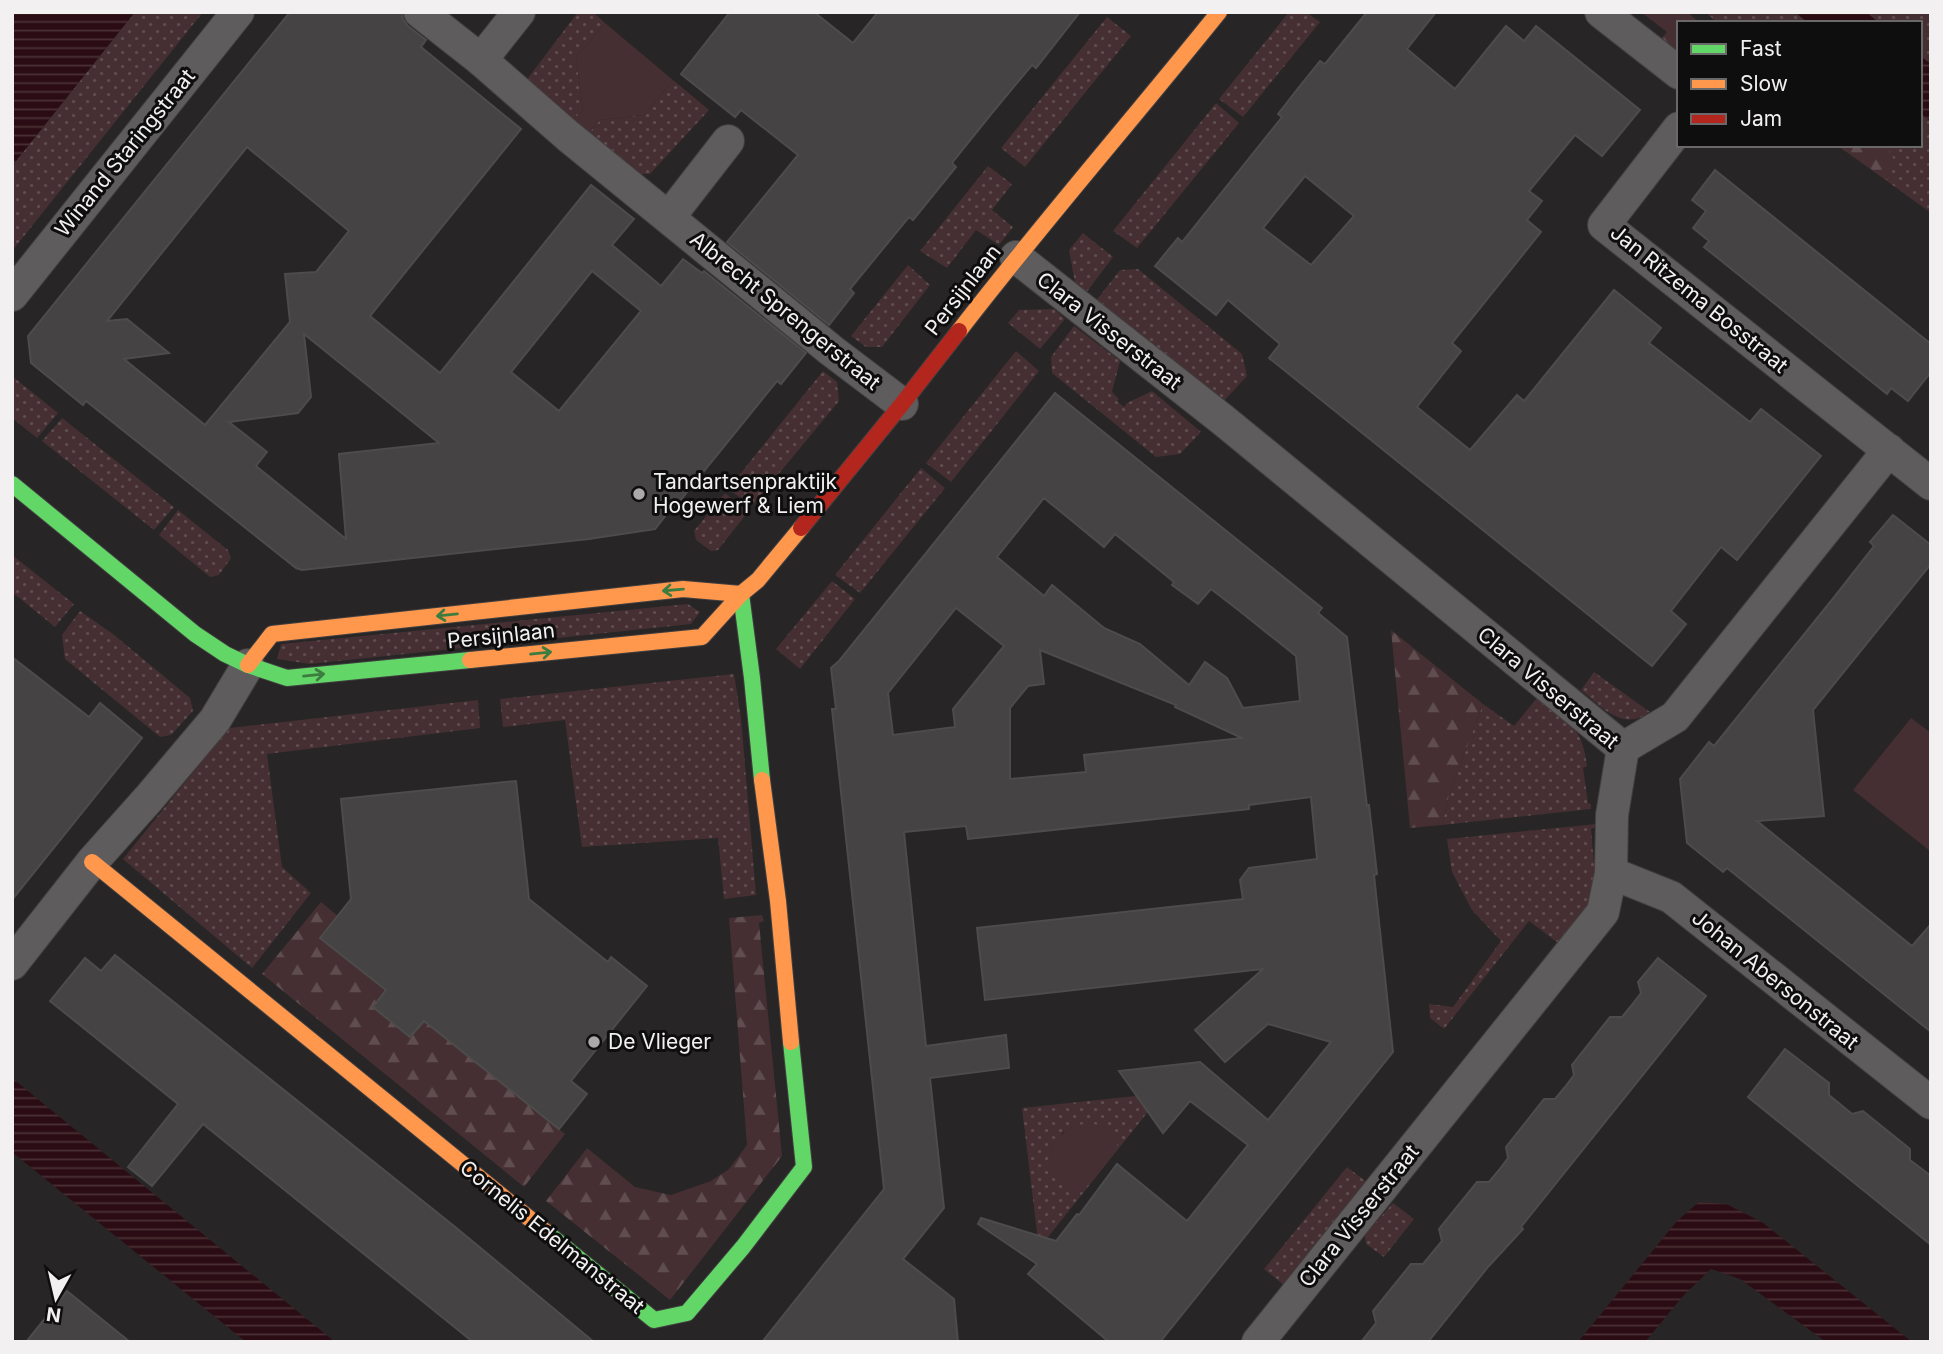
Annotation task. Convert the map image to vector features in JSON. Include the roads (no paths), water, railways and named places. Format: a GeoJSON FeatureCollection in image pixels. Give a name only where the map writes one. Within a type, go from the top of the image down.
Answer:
{"type":"FeatureCollection","features":[{"type":"Feature","properties":{"kind":"street","name":"Winand Staringstraat"},"geometry":{"type":"LineString","coordinates":[[12,295],[238,12]]}},
{"type":"Feature","properties":{"kind":"street","name":"Albrecht Sprengerstraat"},"geometry":{"type":"LineString","coordinates":[[420,12],[832,351],[902,404]]}},
{"type":"Feature","properties":{"kind":"street"},"geometry":{"type":"LineString","coordinates":[[481,60],[519,12]]}},
{"type":"Feature","properties":{"kind":"street","name":"Persijnlaan"},"geometry":{"type":"LineString","coordinates":[[12,484],[195,634],[225,654],[248,665],[287,678],[702,637],[741,594],[758,580],[902,404],[1016,257],[1147,103],[1219,12]]}},
{"type":"Feature","properties":{"kind":"street"},"geometry":{"type":"LineString","coordinates":[[1601,12],[1677,71]]}},
{"type":"Feature","properties":{"kind":"street","name":"Jan Ritzema Bosstraat"},"geometry":{"type":"LineString","coordinates":[[1677,131],[1604,225],[1931,484]]}},
{"type":"Feature","properties":{"kind":"street","name":"Albrecht Sprengerstraat"},"geometry":{"type":"LineString","coordinates":[[669,217],[728,141]]}},
{"type":"Feature","properties":{"kind":"street","name":"Clara Visserstraat"},"geometry":{"type":"LineString","coordinates":[[1016,257],[1233,429],[1623,748],[1612,815],[1611,873],[1603,912],[1258,1342]]}},
{"type":"Feature","properties":{"kind":"street"},"geometry":{"type":"LineString","coordinates":[[1623,748],[1675,717],[1889,450]]}},
{"type":"Feature","properties":{"kind":"street","name":"Persijnlaan"},"geometry":{"type":"LineString","coordinates":[[248,665],[272,634],[683,589],[741,594]]}},
{"type":"Feature","properties":{"kind":"street","name":"Cornelis Edelmanstraat"},"geometry":{"type":"LineString","coordinates":[[92,862],[654,1320],[687,1313],[743,1247],[804,1167],[778,901],[764,803],[741,594]]}},
{"type":"Feature","properties":{"kind":"street"},"geometry":{"type":"LineString","coordinates":[[12,964],[92,862],[215,720],[248,665]]}},
{"type":"Feature","properties":{"kind":"street","name":"Johan Abersonstraat"},"geometry":{"type":"LineString","coordinates":[[1611,873],[1671,897],[1931,1103]]}},
{"type":"Feature","properties":{"kind":"place","name":"Tandartsenpraktijk Hogewerf & Liem"},"geometry":{"type":"Point","coordinates":[639,494]}},
{"type":"Feature","properties":{"kind":"place","name":"De Vlieger"},"geometry":{"type":"Point","coordinates":[594,1042]}}]}
